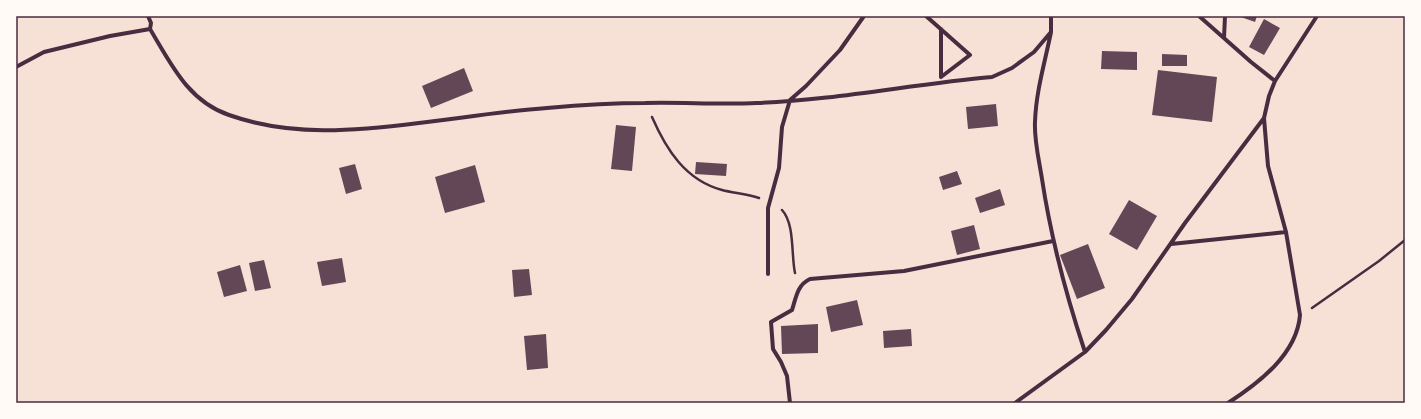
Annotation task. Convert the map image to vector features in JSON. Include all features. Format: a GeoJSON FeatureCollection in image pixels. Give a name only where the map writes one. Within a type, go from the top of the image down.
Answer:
{"type":"FeatureCollection","features":[{"type":"Feature","properties":{"kind":"street"},"geometry":{"type":"LineString","coordinates":[[148,16],[151,22],[150,29],[168,61],[189,89],[206,104],[224,113],[253,123],[286,129],[341,131],[374,129],[545,108],[646,103],[758,103],[992,77],[1012,68],[1034,52],[1051,32]]}},
{"type":"Feature","properties":{"kind":"street"},"geometry":{"type":"LineString","coordinates":[[768,274],[768,208],[778,168],[782,127],[790,100],[806,86],[840,50],[864,16]]}},
{"type":"Feature","properties":{"kind":"street"},"geometry":{"type":"LineString","coordinates":[[926,16],[941,29],[970,56],[940,77],[941,29]]}},
{"type":"Feature","properties":{"kind":"street"},"geometry":{"type":"LineString","coordinates":[[1051,16],[1051,32],[1037,96],[1035,122],[1038,152],[1053,241],[1071,308],[1085,352]]}},
{"type":"Feature","properties":{"kind":"street"},"geometry":{"type":"LineString","coordinates":[[1199,16],[1275,81]]}},
{"type":"Feature","properties":{"kind":"street"},"geometry":{"type":"LineString","coordinates":[[1224,16],[1224,38]]}},
{"type":"Feature","properties":{"kind":"street"},"geometry":{"type":"LineString","coordinates":[[1228,403],[1241,395],[1271,370],[1294,337],[1299,324],[1300,315],[1286,232],[1268,166],[1264,118],[1269,96],[1275,81],[1317,16]]}},
{"type":"Feature","properties":{"kind":"street"},"geometry":{"type":"LineString","coordinates":[[16,67],[44,52],[110,36],[150,29]]}},
{"type":"Feature","properties":{"kind":"street"},"geometry":{"type":"LineString","coordinates":[[1015,403],[1085,352],[1106,330],[1132,299],[1264,118]]}},
{"type":"Feature","properties":{"kind":"street"},"geometry":{"type":"LineString","coordinates":[[1171,244],[1286,232]]}},
{"type":"Feature","properties":{"kind":"street"},"geometry":{"type":"LineString","coordinates":[[790,403],[787,376],[773,349],[771,322],[792,310],[799,289],[802,284],[810,279],[904,271],[1053,241]]}},
{"type":"Feature","properties":{"kind":"path"},"geometry":{"type":"LineString","coordinates":[[646,103],[665,144],[689,173],[708,185],[722,190],[764,199]]}},
{"type":"Feature","properties":{"kind":"path"},"geometry":{"type":"LineString","coordinates":[[778,207],[786,214],[789,224],[794,269],[799,289]]}},
{"type":"Feature","properties":{"kind":"path"},"geometry":{"type":"LineString","coordinates":[[1300,315],[1367,270],[1405,240]]}},
{"type":"Feature","properties":{"kind":"building"},"geometry":{"type":"Polygon","coordinates":[[[1238,16],[1257,16],[1255,22],[1238,16]]]}},
{"type":"Feature","properties":{"kind":"building"},"geometry":{"type":"Polygon","coordinates":[[[1264,19],[1280,28],[1264,55],[1249,47],[1264,19]]]}},
{"type":"Feature","properties":{"kind":"building"},"geometry":{"type":"Polygon","coordinates":[[[1102,51],[1137,52],[1137,70],[1101,69],[1102,51]]]}},
{"type":"Feature","properties":{"kind":"building"},"geometry":{"type":"Polygon","coordinates":[[[1162,54],[1187,55],[1187,66],[1162,66],[1162,54]]]}},
{"type":"Feature","properties":{"kind":"building"},"geometry":{"type":"Polygon","coordinates":[[[464,68],[473,91],[431,108],[422,86],[464,68]]]}},
{"type":"Feature","properties":{"kind":"building"},"geometry":{"type":"Polygon","coordinates":[[[1158,70],[1217,77],[1212,122],[1152,115],[1158,70]]]}},
{"type":"Feature","properties":{"kind":"building"},"geometry":{"type":"Polygon","coordinates":[[[996,104],[998,126],[968,129],[966,107],[996,104]]]}},
{"type":"Feature","properties":{"kind":"building"},"geometry":{"type":"Polygon","coordinates":[[[616,125],[636,127],[632,171],[611,169],[616,125]]]}},
{"type":"Feature","properties":{"kind":"building"},"geometry":{"type":"Polygon","coordinates":[[[696,162],[727,164],[726,176],[695,174],[696,162]]]}},
{"type":"Feature","properties":{"kind":"building"},"geometry":{"type":"Polygon","coordinates":[[[355,164],[362,189],[346,194],[339,168],[355,164]]]}},
{"type":"Feature","properties":{"kind":"building"},"geometry":{"type":"Polygon","coordinates":[[[475,165],[485,202],[445,213],[435,177],[475,165]]]}},
{"type":"Feature","properties":{"kind":"building"},"geometry":{"type":"Polygon","coordinates":[[[957,171],[962,184],[943,190],[939,177],[957,171]]]}},
{"type":"Feature","properties":{"kind":"building"},"geometry":{"type":"Polygon","coordinates":[[[1000,189],[1005,205],[980,213],[975,198],[1000,189]]]}},
{"type":"Feature","properties":{"kind":"building"},"geometry":{"type":"Polygon","coordinates":[[[1129,200],[1157,216],[1137,250],[1109,234],[1129,200]]]}},
{"type":"Feature","properties":{"kind":"building"},"geometry":{"type":"Polygon","coordinates":[[[974,225],[980,249],[957,255],[951,231],[974,225]]]}},
{"type":"Feature","properties":{"kind":"building"},"geometry":{"type":"Polygon","coordinates":[[[1088,244],[1105,288],[1077,299],[1060,255],[1088,244]]]}},
{"type":"Feature","properties":{"kind":"building"},"geometry":{"type":"Polygon","coordinates":[[[342,258],[346,282],[322,286],[317,262],[342,258]]]}},
{"type":"Feature","properties":{"kind":"building"},"geometry":{"type":"Polygon","coordinates":[[[264,260],[271,288],[255,291],[249,263],[264,260]]]}},
{"type":"Feature","properties":{"kind":"building"},"geometry":{"type":"Polygon","coordinates":[[[240,265],[247,291],[224,297],[217,272],[240,265]]]}},
{"type":"Feature","properties":{"kind":"building"},"geometry":{"type":"Polygon","coordinates":[[[529,269],[532,295],[514,297],[512,270],[529,269]]]}},
{"type":"Feature","properties":{"kind":"building"},"geometry":{"type":"Polygon","coordinates":[[[857,300],[863,325],[831,332],[826,307],[857,300]]]}},
{"type":"Feature","properties":{"kind":"building"},"geometry":{"type":"Polygon","coordinates":[[[818,324],[818,353],[782,354],[781,326],[818,324]]]}},
{"type":"Feature","properties":{"kind":"building"},"geometry":{"type":"Polygon","coordinates":[[[911,329],[912,346],[884,348],[883,331],[911,329]]]}},
{"type":"Feature","properties":{"kind":"building"},"geometry":{"type":"Polygon","coordinates":[[[546,334],[548,368],[527,370],[524,336],[546,334]]]}}]}
